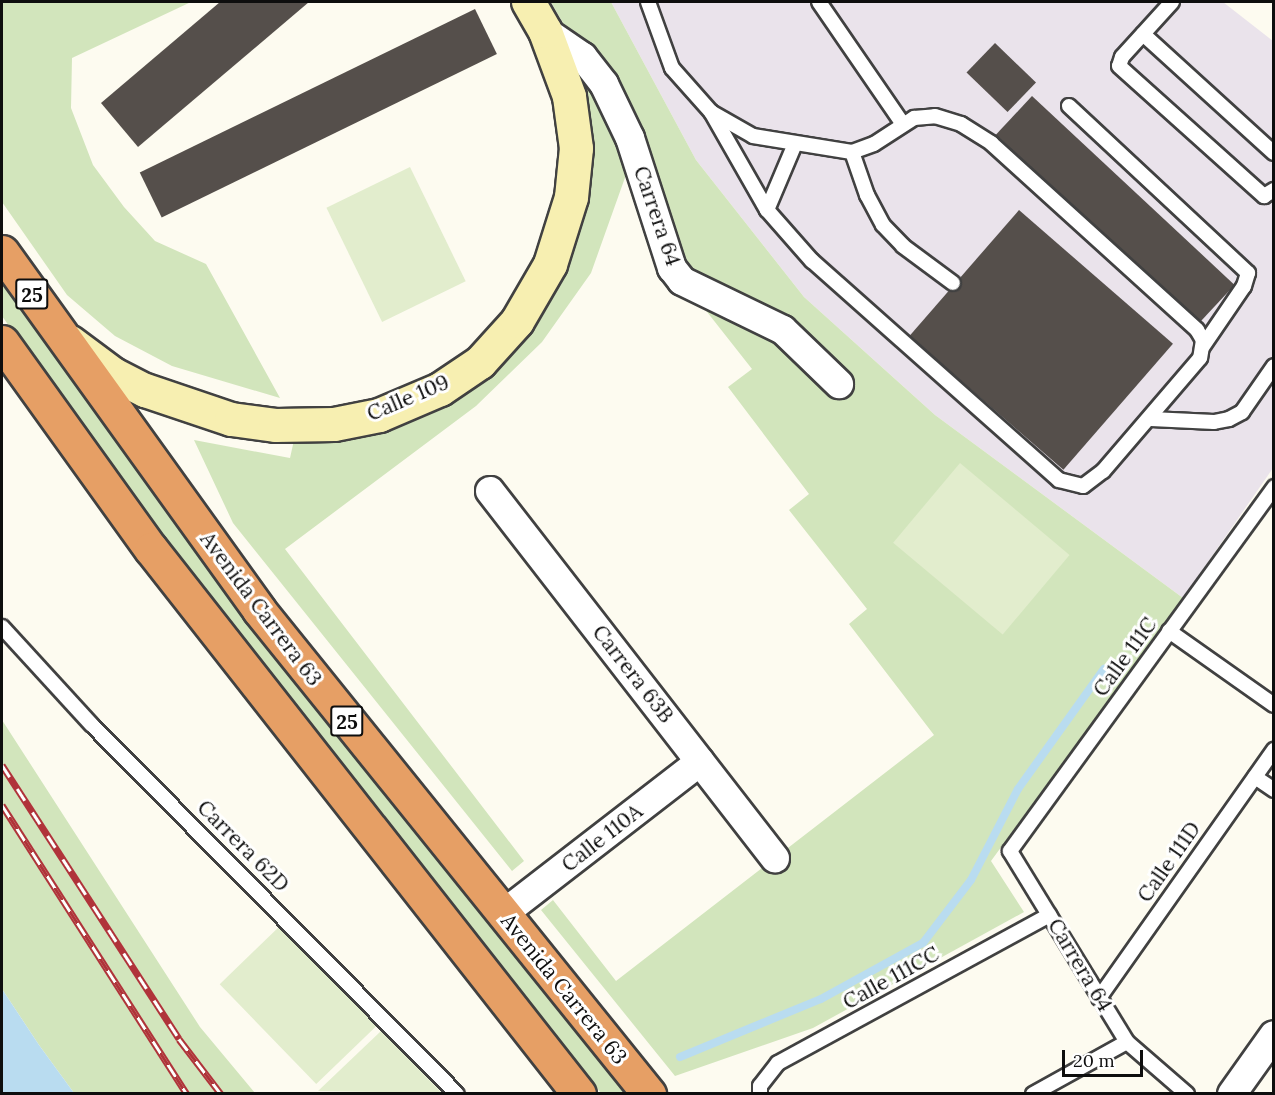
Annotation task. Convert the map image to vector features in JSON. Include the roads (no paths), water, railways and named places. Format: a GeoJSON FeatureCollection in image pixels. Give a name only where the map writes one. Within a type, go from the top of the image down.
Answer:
{"type":"FeatureCollection","features":[{"type":"Feature","properties":{"kind":"highway","name":"Avenida Carrera 63"},"geometry":{"type":"LineString","coordinates":[[2,252],[259,610],[649,1094]]}},
{"type":"Feature","properties":{"kind":"highway","name":"25"},"geometry":{"type":"LineString","coordinates":[[2,342],[151,549],[579,1094]]}},
{"type":"Feature","properties":{"kind":"main road","name":"Calle 109"},"geometry":{"type":"LineString","coordinates":[[62,336],[113,374],[145,390],[231,419],[275,425],[334,424],[379,415],[440,389],[480,363],[517,321],[550,264],[567,208],[576,148],[569,96],[545,31],[528,2]]}},
{"type":"Feature","properties":{"kind":"street","name":"Carrera 64"},"geometry":{"type":"LineString","coordinates":[[545,31],[583,57],[604,84],[630,138],[672,268],[682,281],[783,330],[839,384]]}},
{"type":"Feature","properties":{"kind":"street","name":"Carrera 63B"},"geometry":{"type":"LineString","coordinates":[[490,491],[775,858]]}},
{"type":"Feature","properties":{"kind":"street","name":"Calle 110A"},"geometry":{"type":"LineString","coordinates":[[503,914],[700,762]]}},
{"type":"Feature","properties":{"kind":"street"},"geometry":{"type":"LineString","coordinates":[[1232,1094],[1274,1035]]}},
{"type":"Feature","properties":{"kind":"lane"},"geometry":{"type":"LineString","coordinates":[[648,2],[672,68],[711,112],[767,210],[812,261],[1059,480],[1083,486],[1151,418],[1200,358],[1203,346],[1244,286],[1248,273],[1069,106]]}},
{"type":"Feature","properties":{"kind":"lane"},"geometry":{"type":"LineString","coordinates":[[819,2],[903,124]]}},
{"type":"Feature","properties":{"kind":"lane"},"geometry":{"type":"LineString","coordinates":[[1172,2],[1122,57],[1119,66],[1264,196],[1274,190]]}},
{"type":"Feature","properties":{"kind":"lane"},"geometry":{"type":"LineString","coordinates":[[1143,34],[1274,153]]}},
{"type":"Feature","properties":{"kind":"lane"},"geometry":{"type":"LineString","coordinates":[[711,112],[753,136],[794,146],[852,152],[874,144],[903,124],[935,116],[977,133],[1197,330],[1203,346]]}},
{"type":"Feature","properties":{"kind":"lane"},"geometry":{"type":"LineString","coordinates":[[767,210],[794,146]]}},
{"type":"Feature","properties":{"kind":"lane"},"geometry":{"type":"LineString","coordinates":[[852,152],[867,195],[883,225],[903,246],[953,283]]}},
{"type":"Feature","properties":{"kind":"lane"},"geometry":{"type":"LineString","coordinates":[[1151,418],[1214,422],[1229,419],[1242,412],[1274,366]]}},
{"type":"Feature","properties":{"kind":"lane","name":"Calle 111C"},"geometry":{"type":"LineString","coordinates":[[1010,851],[1274,487]]}},
{"type":"Feature","properties":{"kind":"lane","name":"Carrera 62D"},"geometry":{"type":"LineString","coordinates":[[2,627],[457,1094]]}},
{"type":"Feature","properties":{"kind":"lane"},"geometry":{"type":"LineString","coordinates":[[1169,631],[1274,705]]}},
{"type":"Feature","properties":{"kind":"lane","name":"Calle 111D"},"geometry":{"type":"LineString","coordinates":[[1099,998],[1274,750]]}},
{"type":"Feature","properties":{"kind":"lane"},"geometry":{"type":"LineString","coordinates":[[1255,777],[1274,790]]}},
{"type":"Feature","properties":{"kind":"lane","name":"Carrera 64"},"geometry":{"type":"LineString","coordinates":[[1010,851],[1126,1042],[1187,1094]]}},
{"type":"Feature","properties":{"kind":"lane","name":"Calle 111CC"},"geometry":{"type":"LineString","coordinates":[[760,1090],[778,1064],[1049,915]]}},
{"type":"Feature","properties":{"kind":"lane"},"geometry":{"type":"LineString","coordinates":[[1033,1094],[1126,1042]]}},
{"type":"Feature","properties":{"kind":"water"},"geometry":{"type":"Polygon","coordinates":[[[2,989],[39,1045],[74,1093],[2,1093],[2,989]]]}},
{"type":"Feature","properties":{"kind":"waterway"},"geometry":{"type":"LineString","coordinates":[[680,1057],[821,999],[923,943],[971,880],[1018,789],[1104,669]]}},
{"type":"Feature","properties":{"kind":"railway"},"geometry":{"type":"LineString","coordinates":[[2,765],[179,1039],[221,1094]]}},
{"type":"Feature","properties":{"kind":"railway"},"geometry":{"type":"LineString","coordinates":[[2,805],[187,1094]]}}]}
